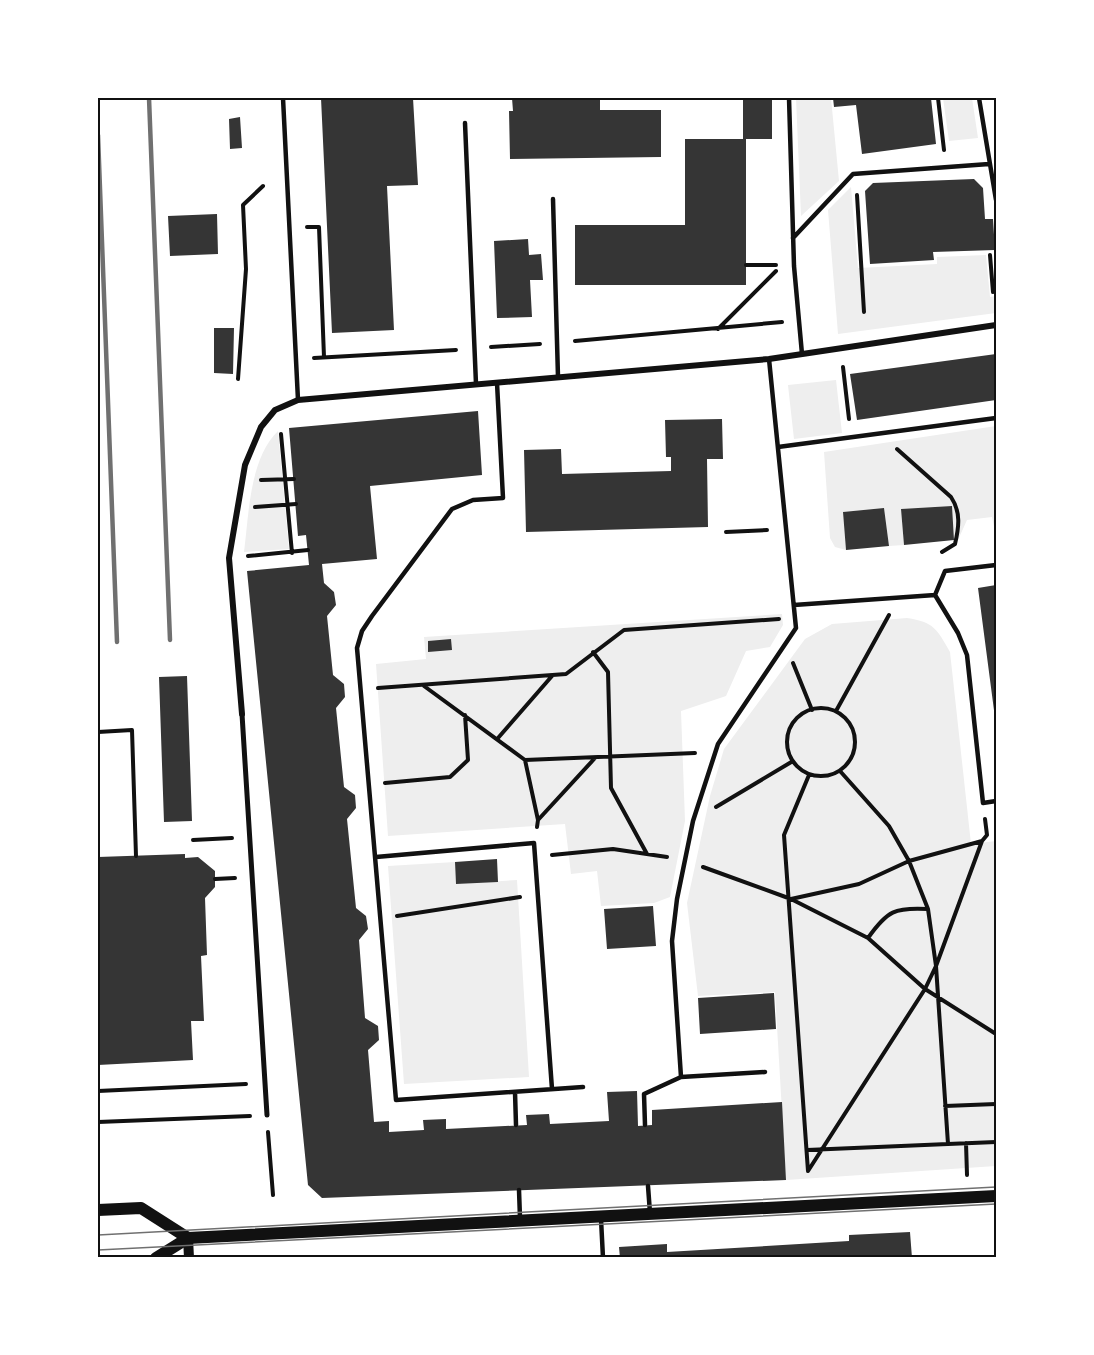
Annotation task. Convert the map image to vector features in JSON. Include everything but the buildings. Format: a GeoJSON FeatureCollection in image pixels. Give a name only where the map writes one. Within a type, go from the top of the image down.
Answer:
{"type":"FeatureCollection","features":[{"type":"Feature","properties":{"kind":"main road"},"geometry":{"type":"LineString","coordinates":[[156,1257],[188,1238],[996,1196]]}},
{"type":"Feature","properties":{"kind":"main road"},"geometry":{"type":"LineString","coordinates":[[98,1210],[141,1208],[188,1238]]}},
{"type":"Feature","properties":{"kind":"street"},"geometry":{"type":"LineString","coordinates":[[267,1115],[242,714],[229,558],[245,465],[261,427],[275,410],[298,400],[769,359],[996,325]]}},
{"type":"Feature","properties":{"kind":"street"},"geometry":{"type":"LineString","coordinates":[[188,1238],[189,1257]]}},
{"type":"Feature","properties":{"kind":"lane"},"geometry":{"type":"LineString","coordinates":[[283,98],[298,400]]}},
{"type":"Feature","properties":{"kind":"lane"},"geometry":{"type":"LineString","coordinates":[[789,98],[793,238],[802,354]]}},
{"type":"Feature","properties":{"kind":"lane"},"geometry":{"type":"LineString","coordinates":[[979,98],[996,200]]}},
{"type":"Feature","properties":{"kind":"lane"},"geometry":{"type":"LineString","coordinates":[[465,123],[476,384]]}},
{"type":"Feature","properties":{"kind":"lane"},"geometry":{"type":"LineString","coordinates":[[793,238],[853,174],[989,164]]}},
{"type":"Feature","properties":{"kind":"lane"},"geometry":{"type":"LineString","coordinates":[[553,199],[558,377]]}},
{"type":"Feature","properties":{"kind":"lane"},"geometry":{"type":"LineString","coordinates":[[681,1077],[672,941],[677,899],[693,821],[718,744],[796,628],[769,359]]}},
{"type":"Feature","properties":{"kind":"lane"},"geometry":{"type":"LineString","coordinates":[[497,382],[503,498],[473,500],[452,509],[439,523],[362,631],[357,648],[396,1100],[583,1087]]}},
{"type":"Feature","properties":{"kind":"lane"},"geometry":{"type":"LineString","coordinates":[[778,447],[996,418]]}},
{"type":"Feature","properties":{"kind":"lane"},"geometry":{"type":"LineString","coordinates":[[935,595],[945,571],[996,565]]}},
{"type":"Feature","properties":{"kind":"lane"},"geometry":{"type":"LineString","coordinates":[[794,605],[935,595]]}},
{"type":"Feature","properties":{"kind":"lane"},"geometry":{"type":"LineString","coordinates":[[935,595],[958,633],[967,655],[983,803],[996,801]]}},
{"type":"Feature","properties":{"kind":"lane"},"geometry":{"type":"LineString","coordinates":[[376,857],[534,843],[552,1089]]}},
{"type":"Feature","properties":{"kind":"lane"},"geometry":{"type":"LineString","coordinates":[[645,1125],[644,1094],[681,1077],[765,1072]]}},
{"type":"Feature","properties":{"kind":"lane"},"geometry":{"type":"LineString","coordinates":[[515,1092],[516,1125]]}},
{"type":"Feature","properties":{"kind":"lane"},"geometry":{"type":"LineString","coordinates":[[648,1186],[650,1214]]}},
{"type":"Feature","properties":{"kind":"lane"},"geometry":{"type":"LineString","coordinates":[[519,1190],[520,1221]]}},
{"type":"Feature","properties":{"kind":"lane"},"geometry":{"type":"LineString","coordinates":[[601,1216],[603,1257]]}},
{"type":"Feature","properties":{"kind":"path"},"geometry":{"type":"LineString","coordinates":[[938,98],[946,167]]}},
{"type":"Feature","properties":{"kind":"path"},"geometry":{"type":"LineString","coordinates":[[853,174],[864,312]]}},
{"type":"Feature","properties":{"kind":"path"},"geometry":{"type":"LineString","coordinates":[[238,379],[246,269],[243,205],[263,186]]}},
{"type":"Feature","properties":{"kind":"path"},"geometry":{"type":"LineString","coordinates":[[288,228],[319,227],[324,357]]}},
{"type":"Feature","properties":{"kind":"path"},"geometry":{"type":"LineString","coordinates":[[990,255],[993,292]]}},
{"type":"Feature","properties":{"kind":"path"},"geometry":{"type":"LineString","coordinates":[[717,329],[782,265],[746,265]]}},
{"type":"Feature","properties":{"kind":"path"},"geometry":{"type":"LineString","coordinates":[[843,366],[851,439]]}},
{"type":"Feature","properties":{"kind":"path"},"geometry":{"type":"LineString","coordinates":[[280,424],[292,553]]}},
{"type":"Feature","properties":{"kind":"path"},"geometry":{"type":"LineString","coordinates":[[880,435],[951,497],[957,506],[959,519],[955,544],[940,553]]}},
{"type":"Feature","properties":{"kind":"path"},"geometry":{"type":"LineString","coordinates":[[250,481],[294,479]]}},
{"type":"Feature","properties":{"kind":"path"},"geometry":{"type":"LineString","coordinates":[[246,508],[296,504]]}},
{"type":"Feature","properties":{"kind":"path"},"geometry":{"type":"LineString","coordinates":[[726,532],[786,529]]}},
{"type":"Feature","properties":{"kind":"path"},"geometry":{"type":"LineString","coordinates":[[229,558],[308,550]]}},
{"type":"Feature","properties":{"kind":"path"},"geometry":{"type":"LineString","coordinates":[[836,711],[899,598]]}},
{"type":"Feature","properties":{"kind":"path"},"geometry":{"type":"LineString","coordinates":[[378,688],[566,674],[624,630],[795,618]]}},
{"type":"Feature","properties":{"kind":"path"},"geometry":{"type":"LineString","coordinates":[[786,645],[812,710]]}},
{"type":"Feature","properties":{"kind":"path"},"geometry":{"type":"LineString","coordinates":[[593,652],[608,672],[611,788],[647,854]]}},
{"type":"Feature","properties":{"kind":"path"},"geometry":{"type":"LineString","coordinates":[[498,738],[553,675]]}},
{"type":"Feature","properties":{"kind":"path"},"geometry":{"type":"LineString","coordinates":[[423,686],[498,738],[525,760],[538,820],[534,843]]}},
{"type":"Feature","properties":{"kind":"path"},"geometry":{"type":"LineString","coordinates":[[812,710],[836,711],[850,723],[855,735],[856,749],[850,761],[840,771],[827,776],[809,775],[801,771],[793,761],[788,749],[787,737],[791,723],[812,710]]}},
{"type":"Feature","properties":{"kind":"path"},"geometry":{"type":"LineString","coordinates":[[369,784],[450,777],[468,760],[465,715]]}},
{"type":"Feature","properties":{"kind":"path"},"geometry":{"type":"LineString","coordinates":[[98,732],[132,730],[136,856]]}},
{"type":"Feature","properties":{"kind":"path"},"geometry":{"type":"LineString","coordinates":[[525,760],[714,753]]}},
{"type":"Feature","properties":{"kind":"path"},"geometry":{"type":"LineString","coordinates":[[538,820],[595,757]]}},
{"type":"Feature","properties":{"kind":"path"},"geometry":{"type":"LineString","coordinates":[[693,821],[793,761]]}},
{"type":"Feature","properties":{"kind":"path"},"geometry":{"type":"LineString","coordinates":[[840,771],[889,826],[909,861],[928,909],[936,966],[936,997],[948,1144]]}},
{"type":"Feature","properties":{"kind":"path"},"geometry":{"type":"LineString","coordinates":[[809,775],[784,835],[791,899],[808,1174],[925,989],[936,966],[982,841],[987,835],[983,803]]}},
{"type":"Feature","properties":{"kind":"path"},"geometry":{"type":"LineString","coordinates":[[193,840],[250,837]]}},
{"type":"Feature","properties":{"kind":"path"},"geometry":{"type":"LineString","coordinates":[[791,899],[859,884],[909,861],[982,841]]}},
{"type":"Feature","properties":{"kind":"path"},"geometry":{"type":"LineString","coordinates":[[536,856],[613,849],[647,854],[686,861],[791,899],[868,938],[925,989],[996,1034]]}},
{"type":"Feature","properties":{"kind":"path"},"geometry":{"type":"LineString","coordinates":[[381,918],[538,894]]}},
{"type":"Feature","properties":{"kind":"path"},"geometry":{"type":"LineString","coordinates":[[868,938],[882,920],[893,911],[904,907],[928,909]]}},
{"type":"Feature","properties":{"kind":"path"},"geometry":{"type":"LineString","coordinates":[[98,1090],[265,1083]]}},
{"type":"Feature","properties":{"kind":"path"},"geometry":{"type":"LineString","coordinates":[[945,1106],[996,1104]]}},
{"type":"Feature","properties":{"kind":"path"},"geometry":{"type":"LineString","coordinates":[[98,1122],[267,1115],[273,1195]]}},
{"type":"Feature","properties":{"kind":"path"},"geometry":{"type":"LineString","coordinates":[[807,1150],[996,1142]]}},
{"type":"Feature","properties":{"kind":"path"},"geometry":{"type":"LineString","coordinates":[[966,1143],[968,1176]]}},
{"type":"Feature","properties":{"kind":"shaded area"},"geometry":{"type":"Polygon","coordinates":[[[796,98],[831,98],[839,181],[801,216],[796,98]]]}},
{"type":"Feature","properties":{"kind":"shaded area"},"geometry":{"type":"Polygon","coordinates":[[[943,98],[972,98],[978,138],[949,141],[943,98]]]}},
{"type":"Feature","properties":{"kind":"shaded area"},"geometry":{"type":"Polygon","coordinates":[[[851,187],[858,268],[937,264],[937,257],[986,255],[990,297],[996,296],[996,313],[838,334],[828,210],[851,187]]]}},
{"type":"Feature","properties":{"kind":"shaded area"},"geometry":{"type":"Polygon","coordinates":[[[836,380],[842,433],[794,439],[788,385],[836,380]]]}},
{"type":"Feature","properties":{"kind":"shaded area"},"geometry":{"type":"Polygon","coordinates":[[[996,426],[996,536],[992,517],[967,520],[958,540],[954,540],[952,506],[901,509],[904,545],[889,546],[884,508],[843,512],[846,550],[835,547],[830,538],[824,452],[996,426]]]}},
{"type":"Feature","properties":{"kind":"shaded area"},"geometry":{"type":"Polygon","coordinates":[[[278,431],[289,549],[244,552],[249,505],[256,472],[268,443],[278,431]]]}},
{"type":"Feature","properties":{"kind":"shaded area"},"geometry":{"type":"Polygon","coordinates":[[[782,614],[783,625],[770,647],[746,651],[726,696],[681,711],[685,821],[670,897],[654,903],[601,906],[597,871],[571,874],[565,824],[388,836],[376,664],[426,659],[424,637],[782,614]]]}},
{"type":"Feature","properties":{"kind":"shaded area"},"geometry":{"type":"Polygon","coordinates":[[[907,618],[929,624],[942,638],[950,652],[971,844],[996,841],[996,1166],[786,1180],[775,992],[698,996],[687,903],[710,796],[724,749],[805,639],[832,624],[907,618]]]}},
{"type":"Feature","properties":{"kind":"shaded area"},"geometry":{"type":"Polygon","coordinates":[[[455,862],[456,884],[517,880],[529,1077],[404,1084],[388,866],[455,862]]]}},
{"type":"Feature","properties":{"kind":"tram line"},"geometry":{"type":"LineString","coordinates":[[98,1235],[996,1187]]}},
{"type":"Feature","properties":{"kind":"tram line"},"geometry":{"type":"LineString","coordinates":[[98,1250],[996,1204]]}},
{"type":"Feature","properties":{"kind":"railway"},"geometry":{"type":"LineString","coordinates":[[149,98],[170,640]]}},
{"type":"Feature","properties":{"kind":"railway"},"geometry":{"type":"LineString","coordinates":[[98,135],[117,642]]}}]}
